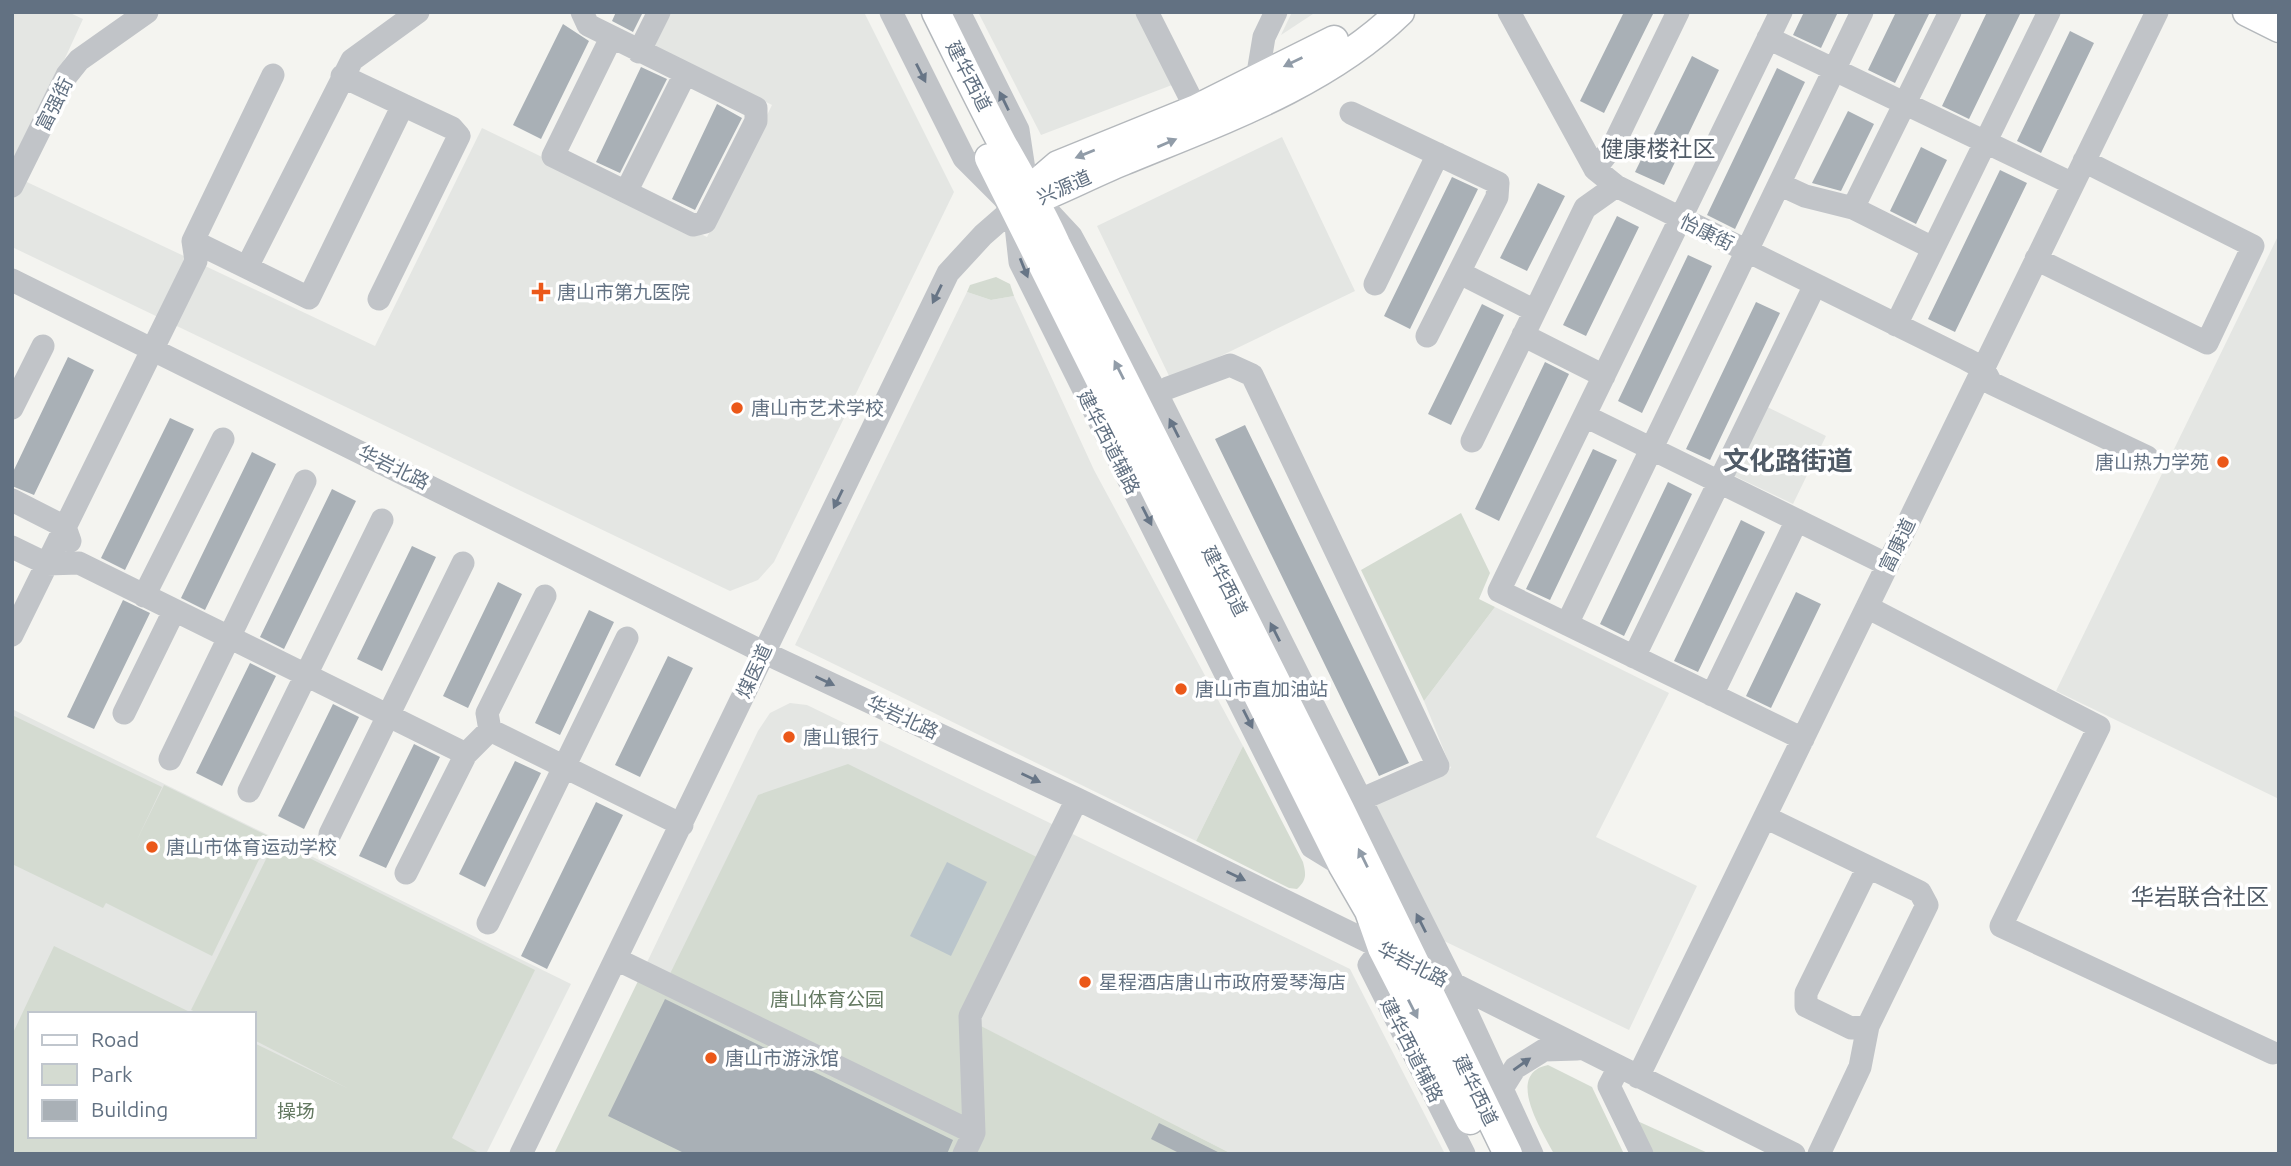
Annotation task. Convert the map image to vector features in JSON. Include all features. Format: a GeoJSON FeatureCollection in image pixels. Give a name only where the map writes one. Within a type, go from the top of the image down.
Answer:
{"type":"FeatureCollection","features":[{"type":"Feature","properties":{"kind":"main road","name":"建华西道"},"geometry":{"type":"LineString","coordinates":[[916,12],[1147,400],[1350,805],[1415,964],[1508,1154]]}},
{"type":"Feature","properties":{"kind":"main road","name":"建华西道"},"geometry":{"type":"LineString","coordinates":[[936,12],[1343,866],[1369,911],[1382,948],[1487,1154]]}},
{"type":"Feature","properties":{"kind":"main road","name":"兴源道"},"geometry":{"type":"LineString","coordinates":[[1026,199],[1058,165],[1196,108],[1318,50],[1371,12]]}},
{"type":"Feature","properties":{"kind":"main road","name":"兴源道"},"geometry":{"type":"LineString","coordinates":[[1026,199],[1294,85],[1340,58],[1399,12]]}},
{"type":"Feature","properties":{"kind":"main road"},"geometry":{"type":"LineString","coordinates":[[2247,12],[2279,28]]}},
{"type":"Feature","properties":{"kind":"street","name":"富强街"},"geometry":{"type":"LineString","coordinates":[[12,171],[60,74],[73,58],[137,12]]}},
{"type":"Feature","properties":{"kind":"street","name":"富强街"},"geometry":{"type":"LineString","coordinates":[[12,186],[67,75],[79,60],[147,12]]}},
{"type":"Feature","properties":{"kind":"street"},"geometry":{"type":"LineString","coordinates":[[247,267],[352,60],[418,12]]}},
{"type":"Feature","properties":{"kind":"street"},"geometry":{"type":"LineString","coordinates":[[582,12],[588,25],[611,38],[755,108],[756,121],[705,222],[693,225],[553,156],[611,38]]}},
{"type":"Feature","properties":{"kind":"street"},"geometry":{"type":"LineString","coordinates":[[639,52],[659,12]]}},
{"type":"Feature","properties":{"kind":"street"},"geometry":{"type":"LineString","coordinates":[[891,12],[964,158],[1026,199]]}},
{"type":"Feature","properties":{"kind":"street"},"geometry":{"type":"LineString","coordinates":[[960,12],[1018,130],[1026,199]]}},
{"type":"Feature","properties":{"kind":"street"},"geometry":{"type":"LineString","coordinates":[[1147,12],[1196,108]]}},
{"type":"Feature","properties":{"kind":"street"},"geometry":{"type":"LineString","coordinates":[[1257,79],[1264,37],[1276,12]]}},
{"type":"Feature","properties":{"kind":"street","name":"怡康街"},"geometry":{"type":"LineString","coordinates":[[1509,12],[1595,169],[1616,186],[1983,368],[1992,383],[2147,457]]}},
{"type":"Feature","properties":{"kind":"street"},"geometry":{"type":"LineString","coordinates":[[1595,169],[1613,146],[1678,12]]}},
{"type":"Feature","properties":{"kind":"street"},"geometry":{"type":"LineString","coordinates":[[1781,12],[1499,591],[1803,739]]}},
{"type":"Feature","properties":{"kind":"street"},"geometry":{"type":"LineString","coordinates":[[1567,624],[1862,12]]}},
{"type":"Feature","properties":{"kind":"street"},"geometry":{"type":"LineString","coordinates":[[1853,208],[1950,12]]}},
{"type":"Feature","properties":{"kind":"street"},"geometry":{"type":"LineString","coordinates":[[1896,325],[2049,12]]}},
{"type":"Feature","properties":{"kind":"street","name":"富康道"},"geometry":{"type":"LineString","coordinates":[[1642,1154],[1609,1086],[1628,1072],[1765,817],[2157,12]]}},
{"type":"Feature","properties":{"kind":"street"},"geometry":{"type":"LineString","coordinates":[[1768,38],[2073,184]]}},
{"type":"Feature","properties":{"kind":"street"},"geometry":{"type":"LineString","coordinates":[[626,192],[685,74]]}},
{"type":"Feature","properties":{"kind":"street"},"geometry":{"type":"LineString","coordinates":[[12,635],[196,261],[193,241],[273,75]]}},
{"type":"Feature","properties":{"kind":"street"},"geometry":{"type":"LineString","coordinates":[[342,76],[452,128],[459,136],[379,299]]}},
{"type":"Feature","properties":{"kind":"street"},"geometry":{"type":"LineString","coordinates":[[193,241],[309,298],[403,105]]}},
{"type":"Feature","properties":{"kind":"street"},"geometry":{"type":"LineString","coordinates":[[1351,113],[1498,183],[1497,197],[1427,336]]}},
{"type":"Feature","properties":{"kind":"street"},"geometry":{"type":"LineString","coordinates":[[1375,284],[1438,154]]}},
{"type":"Feature","properties":{"kind":"street"},"geometry":{"type":"LineString","coordinates":[[2036,259],[2207,343],[2213,331],[2253,246],[2084,161]]}},
{"type":"Feature","properties":{"kind":"street"},"geometry":{"type":"LineString","coordinates":[[1779,184],[1805,196],[1853,208],[1933,248]]}},
{"type":"Feature","properties":{"kind":"street"},"geometry":{"type":"LineString","coordinates":[[1472,441],[1585,208],[1616,186]]}},
{"type":"Feature","properties":{"kind":"street","name":"煤医道"},"geometry":{"type":"LineString","coordinates":[[521,1154],[948,273],[983,235],[1026,199]]}},
{"type":"Feature","properties":{"kind":"street"},"geometry":{"type":"LineString","coordinates":[[1460,273],[1535,311]]}},
{"type":"Feature","properties":{"kind":"street","name":"华岩北路"},"geometry":{"type":"LineString","coordinates":[[12,279],[763,652],[1077,799],[1415,964],[1794,1154]]}},
{"type":"Feature","properties":{"kind":"street"},"geometry":{"type":"LineString","coordinates":[[1634,657],[1815,285]]}},
{"type":"Feature","properties":{"kind":"street"},"geometry":{"type":"LineString","coordinates":[[1523,335],[1604,376]]}},
{"type":"Feature","properties":{"kind":"street"},"geometry":{"type":"LineString","coordinates":[[12,408],[43,346]]}},
{"type":"Feature","properties":{"kind":"street"},"geometry":{"type":"LineString","coordinates":[[1147,400],[1230,365],[1252,375],[1438,766],[1350,805],[1453,984],[1532,1154]]}},
{"type":"Feature","properties":{"kind":"street"},"geometry":{"type":"LineString","coordinates":[[1585,416],[1888,565]]}},
{"type":"Feature","properties":{"kind":"street"},"geometry":{"type":"LineString","coordinates":[[144,596],[223,439]]}},
{"type":"Feature","properties":{"kind":"street"},"geometry":{"type":"LineString","coordinates":[[170,759],[305,481]]}},
{"type":"Feature","properties":{"kind":"street"},"geometry":{"type":"LineString","coordinates":[[12,500],[65,527],[79,564]]}},
{"type":"Feature","properties":{"kind":"street"},"geometry":{"type":"LineString","coordinates":[[249,791],[382,520]]}},
{"type":"Feature","properties":{"kind":"street"},"geometry":{"type":"LineString","coordinates":[[1712,695],[1797,520]]}},
{"type":"Feature","properties":{"kind":"street"},"geometry":{"type":"LineString","coordinates":[[12,547],[47,564],[79,564],[466,754]]}},
{"type":"Feature","properties":{"kind":"street"},"geometry":{"type":"LineString","coordinates":[[330,834],[463,563]]}},
{"type":"Feature","properties":{"kind":"street"},"geometry":{"type":"LineString","coordinates":[[490,730],[487,713],[545,597]]}},
{"type":"Feature","properties":{"kind":"street"},"geometry":{"type":"LineString","coordinates":[[1867,607],[2099,727],[2001,926],[2273,1053]]}},
{"type":"Feature","properties":{"kind":"street"},"geometry":{"type":"LineString","coordinates":[[124,713],[174,611]]}},
{"type":"Feature","properties":{"kind":"street"},"geometry":{"type":"LineString","coordinates":[[488,923],[627,638]]}},
{"type":"Feature","properties":{"kind":"street"},"geometry":{"type":"LineString","coordinates":[[406,873],[466,754],[490,730]]}},
{"type":"Feature","properties":{"kind":"street"},"geometry":{"type":"LineString","coordinates":[[490,730],[682,825]]}},
{"type":"Feature","properties":{"kind":"street"},"geometry":{"type":"LineString","coordinates":[[964,1154],[974,1133],[970,1016],[1077,799]]}},
{"type":"Feature","properties":{"kind":"street"},"geometry":{"type":"LineString","coordinates":[[1765,817],[1920,892],[1927,905],[1868,1026],[1860,1066],[1819,1154]]}},
{"type":"Feature","properties":{"kind":"street"},"geometry":{"type":"LineString","coordinates":[[1868,867],[1806,993],[1806,1006],[1851,1028],[1868,1026]]}},
{"type":"Feature","properties":{"kind":"street","name":"建华西道辅路"},"geometry":{"type":"LineString","coordinates":[[1382,948],[1369,965],[1464,1154]]}},
{"type":"Feature","properties":{"kind":"street"},"geometry":{"type":"LineString","coordinates":[[616,959],[974,1133]]}},
{"type":"Feature","properties":{"kind":"street"},"geometry":{"type":"LineString","coordinates":[[1488,1115],[1500,1089],[1515,1068],[1544,1050],[1580,1049]]}},
{"type":"Feature","properties":{"kind":"street"},"geometry":{"type":"LineString","coordinates":[[1739,1128],[1752,1154]]}},
{"type":"Feature","properties":{"kind":"shaded area"},"geometry":{"type":"Polygon","coordinates":[[[12,12],[68,12],[83,19],[12,174],[12,12]]]}},
{"type":"Feature","properties":{"kind":"shaded area"},"geometry":{"type":"Polygon","coordinates":[[[663,12],[864,12],[954,192],[774,562],[758,580],[730,591],[12,247],[12,175],[375,346],[482,128],[707,237],[772,105],[648,44],[663,12]]]}},
{"type":"Feature","properties":{"kind":"shaded area"},"geometry":{"type":"Polygon","coordinates":[[[978,12],[1139,12],[1172,85],[1041,135],[978,12]]]}},
{"type":"Feature","properties":{"kind":"shaded area"},"geometry":{"type":"Polygon","coordinates":[[[1292,12],[1316,12],[1281,35],[1292,12]]]}},
{"type":"Feature","properties":{"kind":"shaded area"},"geometry":{"type":"Polygon","coordinates":[[[1282,137],[1355,291],[1171,380],[1097,226],[1282,137]]]}},
{"type":"Feature","properties":{"kind":"shaded area","name":"唐山热力学苑"},"geometry":{"type":"Polygon","coordinates":[[[2279,234],[2279,799],[2056,691],[2279,234]]]}},
{"type":"Feature","properties":{"kind":"shaded area"},"geometry":{"type":"Polygon","coordinates":[[[967,292],[991,300],[1014,296],[1094,470],[1243,746],[1196,841],[795,645],[967,292]]]}},
{"type":"Feature","properties":{"kind":"shaded area"},"geometry":{"type":"Polygon","coordinates":[[[1757,402],[1826,436],[1793,504],[1724,471],[1757,402]]]}},
{"type":"Feature","properties":{"kind":"shaded area"},"geometry":{"type":"Polygon","coordinates":[[[1495,607],[1669,693],[1596,837],[1697,886],[1629,1030],[1440,939],[1373,800],[1451,768],[1424,701],[1495,607]]]}},
{"type":"Feature","properties":{"kind":"shaded area"},"geometry":{"type":"Polygon","coordinates":[[[790,703],[807,705],[1350,969],[1445,1154],[1232,1154],[976,1024],[663,988],[640,977],[758,731],[770,713],[790,703]]]}},
{"type":"Feature","properties":{"kind":"shaded area","name":"唐山市体育运动学校"},"geometry":{"type":"Polygon","coordinates":[[[12,709],[571,984],[486,1154],[12,1154],[12,709]]]}},
{"type":"Feature","properties":{"kind":"shaded area"},"geometry":{"type":"Polygon","coordinates":[[[947,862],[987,882],[951,956],[910,936],[947,862]]]}},
{"type":"Feature","properties":{"kind":"green space"},"geometry":{"type":"Polygon","coordinates":[[[996,277],[1010,284],[1014,296],[991,300],[967,292],[970,285],[996,277]]]}},
{"type":"Feature","properties":{"kind":"green space"},"geometry":{"type":"Polygon","coordinates":[[[1461,513],[1490,573],[1479,599],[1495,607],[1424,701],[1361,570],[1461,513]]]}},
{"type":"Feature","properties":{"kind":"green space"},"geometry":{"type":"Polygon","coordinates":[[[12,715],[162,787],[136,842],[164,785],[270,837],[212,956],[106,903],[103,908],[12,864],[12,715]]]}},
{"type":"Feature","properties":{"kind":"green space"},"geometry":{"type":"Polygon","coordinates":[[[1243,746],[1303,862],[1305,877],[1297,889],[1289,888],[1196,841],[1243,746]]]}},
{"type":"Feature","properties":{"kind":"green space","name":"唐山体育公园"},"geometry":{"type":"Polygon","coordinates":[[[848,764],[1055,866],[977,1024],[1232,1154],[554,1154],[640,977],[663,988],[758,795],[848,764]]]}},
{"type":"Feature","properties":{"kind":"green space","name":"操场"},"geometry":{"type":"Polygon","coordinates":[[[275,841],[535,970],[452,1138],[481,1154],[12,1154],[12,1035],[54,946],[190,1012],[28,1012],[28,1138],[256,1138],[256,1044],[347,1088],[256,1041],[256,1012],[191,1010],[275,841]]]}},
{"type":"Feature","properties":{"kind":"green space"},"geometry":{"type":"Polygon","coordinates":[[[1548,1065],[1592,1087],[1624,1154],[1554,1154],[1530,1105],[1528,1091],[1529,1080],[1535,1071],[1548,1065]]]}},
{"type":"Feature","properties":{"kind":"green space"},"geometry":{"type":"Polygon","coordinates":[[[1633,1119],[1710,1154],[1650,1154],[1633,1119]]]}},
{"type":"Feature","properties":{"kind":"building"},"geometry":{"type":"Polygon","coordinates":[[[616,12],[643,12],[633,32],[612,21],[616,12]]]}},
{"type":"Feature","properties":{"kind":"building"},"geometry":{"type":"Polygon","coordinates":[[[1624,12],[1654,12],[1604,113],[1580,101],[1624,12]]]}},
{"type":"Feature","properties":{"kind":"building"},"geometry":{"type":"Polygon","coordinates":[[[1804,12],[1838,12],[1821,48],[1793,35],[1804,12]]]}},
{"type":"Feature","properties":{"kind":"building"},"geometry":{"type":"Polygon","coordinates":[[[1896,12],[1930,12],[1895,83],[1868,70],[1896,12]]]}},
{"type":"Feature","properties":{"kind":"building"},"geometry":{"type":"Polygon","coordinates":[[[1987,12],[2021,12],[1969,119],[1942,106],[1987,12]]]}},
{"type":"Feature","properties":{"kind":"building"},"geometry":{"type":"Polygon","coordinates":[[[563,24],[589,41],[541,139],[513,125],[563,24]]]}},
{"type":"Feature","properties":{"kind":"building"},"geometry":{"type":"Polygon","coordinates":[[[2070,31],[2094,43],[2041,153],[2017,141],[2070,31]]]}},
{"type":"Feature","properties":{"kind":"building"},"geometry":{"type":"Polygon","coordinates":[[[1692,56],[1719,70],[1664,185],[1635,172],[1692,56]]]}},
{"type":"Feature","properties":{"kind":"building"},"geometry":{"type":"Polygon","coordinates":[[[641,67],[667,79],[620,173],[596,162],[641,67]]]}},
{"type":"Feature","properties":{"kind":"building"},"geometry":{"type":"Polygon","coordinates":[[[1777,68],[1805,82],[1735,229],[1707,215],[1777,68]]]}},
{"type":"Feature","properties":{"kind":"building"},"geometry":{"type":"Polygon","coordinates":[[[717,104],[742,118],[695,210],[672,199],[717,104]]]}},
{"type":"Feature","properties":{"kind":"building"},"geometry":{"type":"Polygon","coordinates":[[[1848,111],[1874,124],[1841,191],[1812,183],[1848,111]]]}},
{"type":"Feature","properties":{"kind":"building"},"geometry":{"type":"Polygon","coordinates":[[[1921,147],[1947,160],[1916,224],[1890,211],[1921,147]]]}},
{"type":"Feature","properties":{"kind":"building"},"geometry":{"type":"Polygon","coordinates":[[[2000,170],[2027,183],[1955,332],[1928,319],[2000,170]]]}},
{"type":"Feature","properties":{"kind":"building"},"geometry":{"type":"Polygon","coordinates":[[[1452,177],[1478,189],[1410,329],[1384,316],[1452,177]]]}},
{"type":"Feature","properties":{"kind":"building"},"geometry":{"type":"Polygon","coordinates":[[[1538,183],[1565,196],[1527,271],[1500,258],[1538,183]]]}},
{"type":"Feature","properties":{"kind":"building"},"geometry":{"type":"Polygon","coordinates":[[[1617,216],[1639,227],[1586,336],[1563,325],[1617,216]]]}},
{"type":"Feature","properties":{"kind":"building"},"geometry":{"type":"Polygon","coordinates":[[[1688,255],[1712,266],[1642,413],[1618,401],[1688,255]]]}},
{"type":"Feature","properties":{"kind":"building"},"geometry":{"type":"Polygon","coordinates":[[[1756,302],[1780,313],[1710,460],[1686,449],[1756,302]]]}},
{"type":"Feature","properties":{"kind":"building"},"geometry":{"type":"Polygon","coordinates":[[[1482,304],[1504,315],[1451,425],[1428,414],[1482,304]]]}},
{"type":"Feature","properties":{"kind":"building"},"geometry":{"type":"Polygon","coordinates":[[[68,357],[94,370],[34,495],[12,486],[12,474],[68,357]]]}},
{"type":"Feature","properties":{"kind":"building"},"geometry":{"type":"Polygon","coordinates":[[[1545,362],[1569,374],[1499,521],[1475,509],[1545,362]]]}},
{"type":"Feature","properties":{"kind":"building"},"geometry":{"type":"Polygon","coordinates":[[[170,418],[194,429],[125,570],[101,558],[170,418]]]}},
{"type":"Feature","properties":{"kind":"building"},"geometry":{"type":"Polygon","coordinates":[[[1245,425],[1409,763],[1379,776],[1215,439],[1245,425]]]}},
{"type":"Feature","properties":{"kind":"building"},"geometry":{"type":"Polygon","coordinates":[[[1593,449],[1617,460],[1550,600],[1526,589],[1593,449]]]}},
{"type":"Feature","properties":{"kind":"building"},"geometry":{"type":"Polygon","coordinates":[[[252,452],[276,464],[205,610],[181,598],[252,452]]]}},
{"type":"Feature","properties":{"kind":"building"},"geometry":{"type":"Polygon","coordinates":[[[1668,482],[1692,494],[1624,636],[1600,624],[1668,482]]]}},
{"type":"Feature","properties":{"kind":"building"},"geometry":{"type":"Polygon","coordinates":[[[332,489],[356,501],[284,649],[260,637],[332,489]]]}},
{"type":"Feature","properties":{"kind":"building"},"geometry":{"type":"Polygon","coordinates":[[[1741,520],[1765,532],[1698,672],[1674,661],[1741,520]]]}},
{"type":"Feature","properties":{"kind":"building"},"geometry":{"type":"Polygon","coordinates":[[[412,546],[436,557],[382,671],[357,659],[412,546]]]}},
{"type":"Feature","properties":{"kind":"building"},"geometry":{"type":"Polygon","coordinates":[[[498,582],[522,594],[468,708],[443,696],[498,582]]]}},
{"type":"Feature","properties":{"kind":"building"},"geometry":{"type":"Polygon","coordinates":[[[1796,592],[1821,604],[1771,708],[1746,696],[1796,592]]]}},
{"type":"Feature","properties":{"kind":"building"},"geometry":{"type":"Polygon","coordinates":[[[123,600],[150,613],[94,729],[67,717],[123,600]]]}},
{"type":"Feature","properties":{"kind":"building"},"geometry":{"type":"Polygon","coordinates":[[[589,610],[614,622],[560,735],[535,723],[589,610]]]}},
{"type":"Feature","properties":{"kind":"building"},"geometry":{"type":"Polygon","coordinates":[[[668,656],[693,668],[640,777],[615,765],[668,656]]]}},
{"type":"Feature","properties":{"kind":"building"},"geometry":{"type":"Polygon","coordinates":[[[250,663],[276,676],[222,786],[196,773],[250,663]]]}},
{"type":"Feature","properties":{"kind":"building"},"geometry":{"type":"Polygon","coordinates":[[[333,704],[359,717],[304,829],[278,816],[333,704]]]}},
{"type":"Feature","properties":{"kind":"building"},"geometry":{"type":"Polygon","coordinates":[[[414,744],[440,757],[386,868],[359,856],[414,744]]]}},
{"type":"Feature","properties":{"kind":"building"},"geometry":{"type":"Polygon","coordinates":[[[515,761],[541,773],[485,887],[459,874],[515,761]]]}},
{"type":"Feature","properties":{"kind":"building"},"geometry":{"type":"Polygon","coordinates":[[[596,802],[623,815],[547,969],[521,956],[596,802]]]}},
{"type":"Feature","properties":{"kind":"building","name":"唐山市游泳馆"},"geometry":{"type":"Polygon","coordinates":[[[665,999],[953,1140],[947,1154],[686,1154],[608,1116],[665,999]]]}},
{"type":"Feature","properties":{"kind":"building"},"geometry":{"type":"Polygon","coordinates":[[[1159,1123],[1222,1154],[1181,1154],[1151,1139],[1159,1123]]]}},
{"type":"Feature","properties":{"kind":"place","name":"唐山市第九医院"},"geometry":{"type":"Point","coordinates":[541,292]}},
{"type":"Feature","properties":{"kind":"place","name":"唐山市艺术学校"},"geometry":{"type":"Point","coordinates":[737,408]}},
{"type":"Feature","properties":{"kind":"place","name":"唐山热力学苑"},"geometry":{"type":"Point","coordinates":[2223,462]}},
{"type":"Feature","properties":{"kind":"place","name":"唐山市直加油站"},"geometry":{"type":"Point","coordinates":[1181,689]}},
{"type":"Feature","properties":{"kind":"place","name":"唐山银行"},"geometry":{"type":"Point","coordinates":[789,737]}},
{"type":"Feature","properties":{"kind":"place","name":"唐山市体育运动学校"},"geometry":{"type":"Point","coordinates":[152,847]}},
{"type":"Feature","properties":{"kind":"place","name":"星程酒店唐山市政府爱琴海店"},"geometry":{"type":"Point","coordinates":[1085,982]}},
{"type":"Feature","properties":{"kind":"place","name":"唐山市游泳馆"},"geometry":{"type":"Point","coordinates":[711,1058]}},
{"type":"Feature","properties":{"kind":"district","name":"健康楼社区"},"geometry":{"type":"Point","coordinates":[1658,148]}},
{"type":"Feature","properties":{"kind":"district","name":"文化路街道"},"geometry":{"type":"Point","coordinates":[1788,460]}},
{"type":"Feature","properties":{"kind":"district","name":"华岩联合社区"},"geometry":{"type":"Point","coordinates":[2200,896]}}]}
